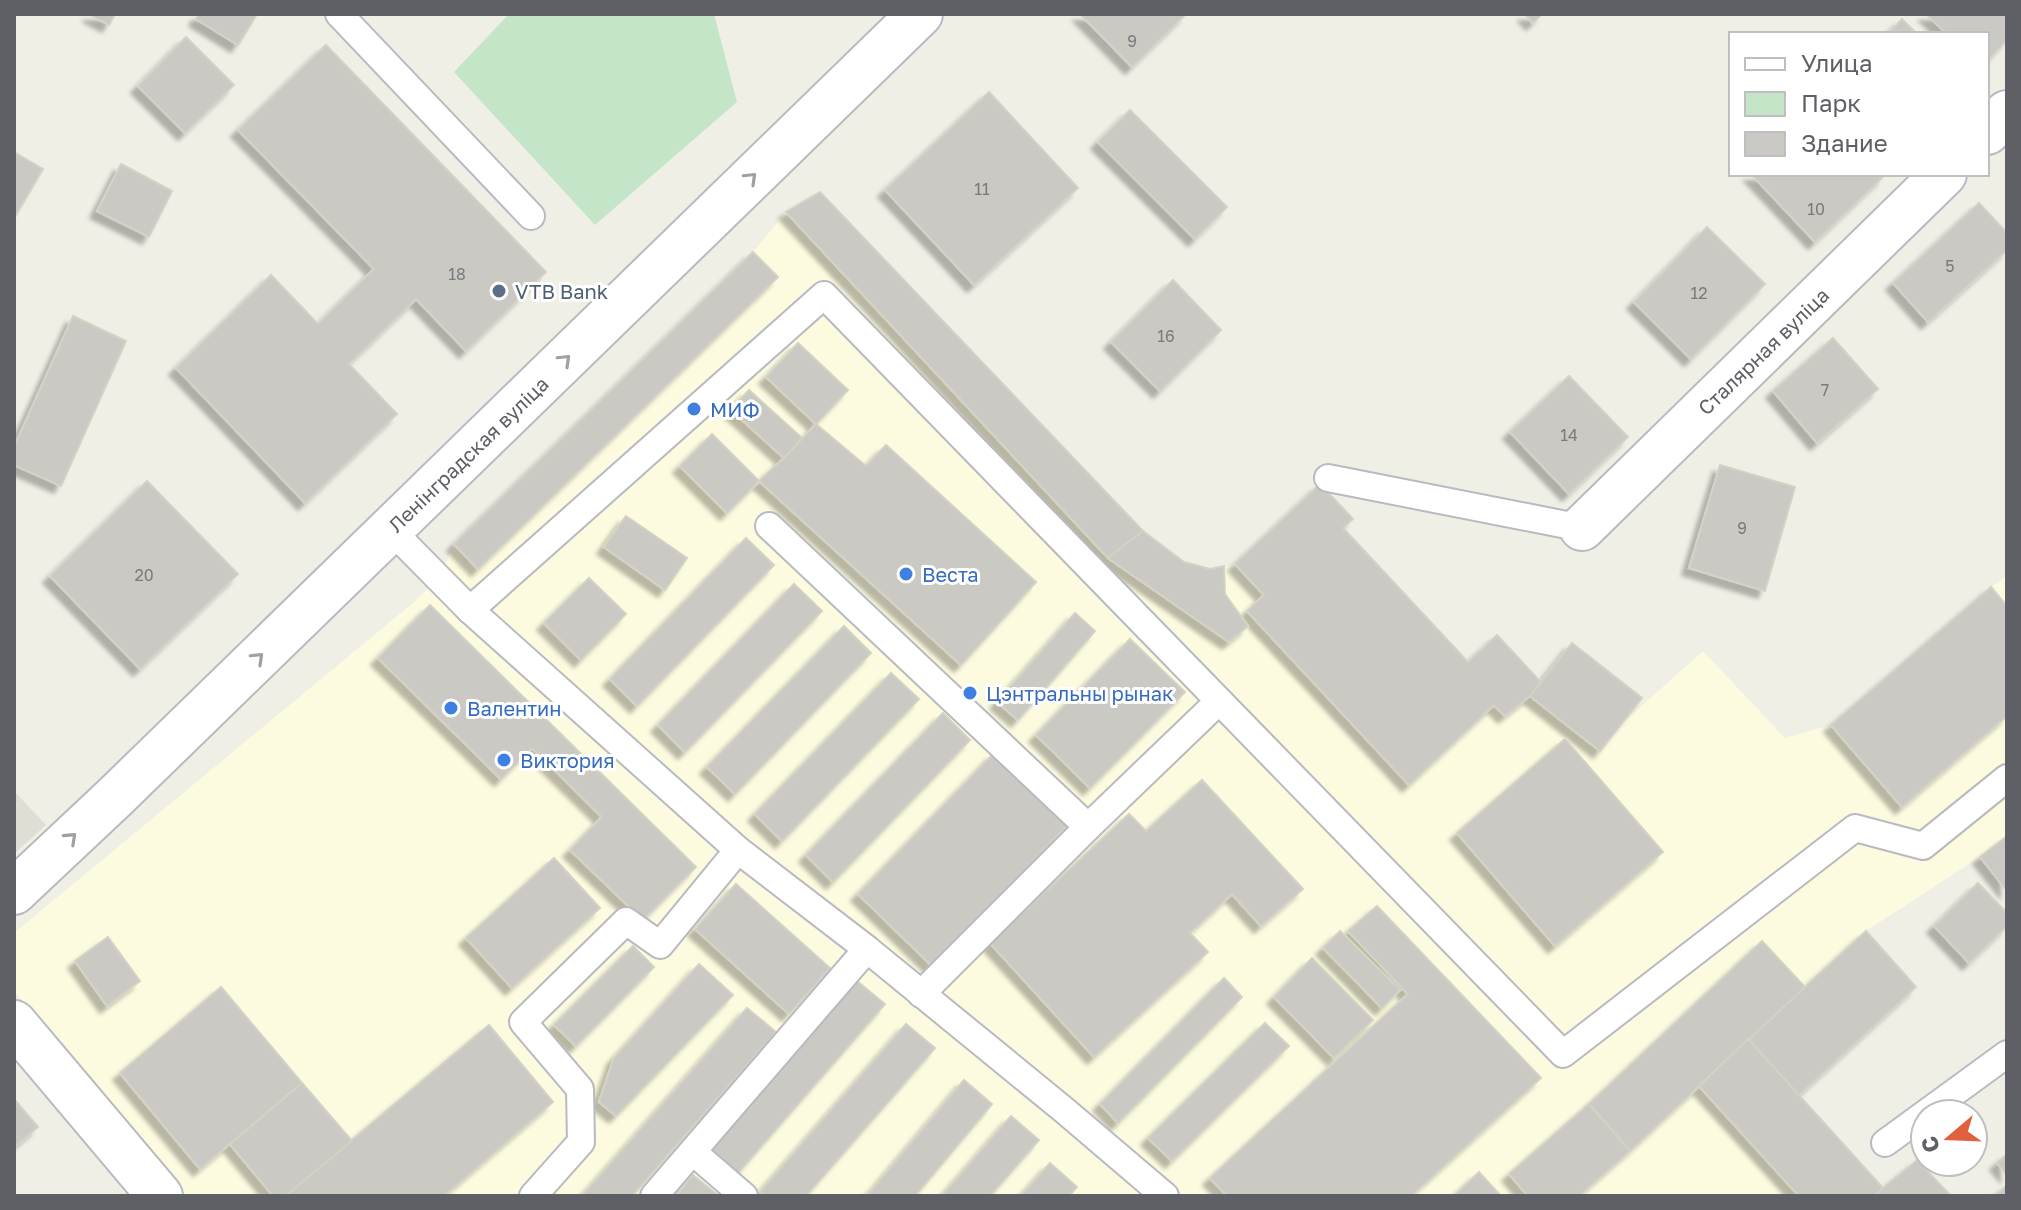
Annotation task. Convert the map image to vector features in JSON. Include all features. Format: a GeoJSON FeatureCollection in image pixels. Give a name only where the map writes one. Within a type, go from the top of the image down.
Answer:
{"type":"FeatureCollection","features":[{"type":"Feature","properties":{"kind":"street","name":"Ленінградская вуліца"},"geometry":{"type":"LineString","coordinates":[[14,892],[391,530],[920,14]]}},
{"type":"Feature","properties":{"kind":"street"},"geometry":{"type":"LineString","coordinates":[[1989,130],[2007,113]]}},
{"type":"Feature","properties":{"kind":"street","name":"Сталярная вуліца"},"geometry":{"type":"LineString","coordinates":[[1582,528],[1942,176]]}},
{"type":"Feature","properties":{"kind":"street"},"geometry":{"type":"LineString","coordinates":[[14,1023],[160,1196]]}},
{"type":"Feature","properties":{"kind":"lane"},"geometry":{"type":"LineString","coordinates":[[339,14],[531,216]]}},
{"type":"Feature","properties":{"kind":"lane"},"geometry":{"type":"LineString","coordinates":[[470,610],[824,295],[1563,1054],[1855,828],[1923,846],[2007,778]]}},
{"type":"Feature","properties":{"kind":"lane"},"geometry":{"type":"LineString","coordinates":[[1328,478],[1582,528]]}},
{"type":"Feature","properties":{"kind":"lane"},"geometry":{"type":"LineString","coordinates":[[769,526],[1088,827]]}},
{"type":"Feature","properties":{"kind":"lane"},"geometry":{"type":"LineString","coordinates":[[391,530],[470,610],[738,850],[867,949],[1165,1196]]}},
{"type":"Feature","properties":{"kind":"lane"},"geometry":{"type":"LineString","coordinates":[[921,994],[1219,701]]}},
{"type":"Feature","properties":{"kind":"lane"},"geometry":{"type":"LineString","coordinates":[[533,1196],[581,1142],[580,1089],[523,1022],[626,921],[660,945],[738,850]]}},
{"type":"Feature","properties":{"kind":"lane"},"geometry":{"type":"LineString","coordinates":[[654,1196],[867,949]]}},
{"type":"Feature","properties":{"kind":"lane"},"geometry":{"type":"LineString","coordinates":[[1885,1143],[2007,1054]]}},
{"type":"Feature","properties":{"kind":"lane"},"geometry":{"type":"LineString","coordinates":[[693,1152],[744,1196]]}},
{"type":"Feature","properties":{"kind":"shaded area","name":"Цэнтральны рынак"},"geometry":{"type":"Polygon","coordinates":[[[820,192],[1143,531],[1184,562],[1210,569],[1235,564],[1320,484],[1353,519],[1343,529],[1468,661],[1497,635],[1541,681],[1572,643],[1642,698],[1626,720],[1703,651],[1785,738],[1831,725],[2007,576],[2007,836],[1866,931],[1699,1086],[1799,1196],[184,1196],[14,991],[14,933],[414,602],[439,578],[454,544],[753,252],[786,212],[820,192]]]}},
{"type":"Feature","properties":{"kind":"shaded area"},"geometry":{"type":"Polygon","coordinates":[[[14,791],[46,825],[14,854],[14,791]]]}},
{"type":"Feature","properties":{"kind":"green space"},"geometry":{"type":"Polygon","coordinates":[[[509,14],[714,14],[737,102],[595,225],[454,72],[509,14]]]}},
{"type":"Feature","properties":{"kind":"building"},"geometry":{"type":"Polygon","coordinates":[[[89,14],[115,14],[109,25],[89,14]]]}},
{"type":"Feature","properties":{"kind":"building"},"geometry":{"type":"Polygon","coordinates":[[[199,14],[257,14],[238,45],[196,19],[199,14]]]}},
{"type":"Feature","properties":{"kind":"building"},"geometry":{"type":"Polygon","coordinates":[[[1080,14],[1186,14],[1132,67],[1080,14]]]}},
{"type":"Feature","properties":{"kind":"building"},"geometry":{"type":"Polygon","coordinates":[[[1525,14],[1542,14],[1533,23],[1525,14]]]}},
{"type":"Feature","properties":{"kind":"building"},"geometry":{"type":"Polygon","coordinates":[[[1926,14],[2007,14],[2007,40],[1989,59],[1989,32],[1945,32],[1926,14]]]}},
{"type":"Feature","properties":{"kind":"building"},"geometry":{"type":"Polygon","coordinates":[[[1902,19],[1915,32],[1890,32],[1902,19]]]}},
{"type":"Feature","properties":{"kind":"building"},"geometry":{"type":"Polygon","coordinates":[[[186,37],[234,85],[185,133],[138,86],[186,37]]]}},
{"type":"Feature","properties":{"kind":"building"},"geometry":{"type":"Polygon","coordinates":[[[326,45],[546,272],[466,351],[416,299],[349,364],[397,414],[305,503],[176,368],[271,275],[318,324],[374,269],[238,130],[326,45]]]}},
{"type":"Feature","properties":{"kind":"building"},"geometry":{"type":"Polygon","coordinates":[[[989,92],[1078,188],[974,285],[885,190],[989,92]]]}},
{"type":"Feature","properties":{"kind":"building"},"geometry":{"type":"Polygon","coordinates":[[[1130,110],[1227,207],[1195,239],[1098,142],[1130,110]]]}},
{"type":"Feature","properties":{"kind":"building"},"geometry":{"type":"Polygon","coordinates":[[[14,152],[43,169],[14,218],[14,152]]]}},
{"type":"Feature","properties":{"kind":"building"},"geometry":{"type":"Polygon","coordinates":[[[121,164],[172,191],[149,237],[97,211],[121,164]]]}},
{"type":"Feature","properties":{"kind":"building"},"geometry":{"type":"Polygon","coordinates":[[[1753,176],[1884,176],[1815,242],[1753,176]]]}},
{"type":"Feature","properties":{"kind":"building"},"geometry":{"type":"Polygon","coordinates":[[[820,192],[1143,531],[1108,558],[786,212],[820,192]]]}},
{"type":"Feature","properties":{"kind":"building"},"geometry":{"type":"Polygon","coordinates":[[[1979,203],[2007,233],[2007,250],[1928,322],[1893,283],[1979,203]]]}},
{"type":"Feature","properties":{"kind":"building"},"geometry":{"type":"Polygon","coordinates":[[[1707,227],[1765,284],[1691,359],[1634,302],[1707,227]]]}},
{"type":"Feature","properties":{"kind":"building"},"geometry":{"type":"Polygon","coordinates":[[[753,252],[778,277],[478,569],[454,544],[753,252]]]}},
{"type":"Feature","properties":{"kind":"building"},"geometry":{"type":"Polygon","coordinates":[[[1173,280],[1221,330],[1160,391],[1111,342],[1173,280]]]}},
{"type":"Feature","properties":{"kind":"building"},"geometry":{"type":"Polygon","coordinates":[[[73,316],[126,341],[61,486],[14,465],[14,447],[73,316]]]}},
{"type":"Feature","properties":{"kind":"building"},"geometry":{"type":"Polygon","coordinates":[[[1833,338],[1878,389],[1817,443],[1773,391],[1833,338]]]}},
{"type":"Feature","properties":{"kind":"building"},"geometry":{"type":"Polygon","coordinates":[[[798,343],[848,390],[816,424],[766,377],[798,343]]]}},
{"type":"Feature","properties":{"kind":"building"},"geometry":{"type":"Polygon","coordinates":[[[1569,376],[1628,437],[1569,494],[1510,432],[1569,376]]]}},
{"type":"Feature","properties":{"kind":"building"},"geometry":{"type":"Polygon","coordinates":[[[749,390],[802,438],[784,458],[731,410],[749,390]]]}},
{"type":"Feature","properties":{"kind":"building"},"geometry":{"type":"Polygon","coordinates":[[[816,424],[866,466],[886,445],[1036,582],[961,665],[759,481],[816,424]]]}},
{"type":"Feature","properties":{"kind":"building"},"geometry":{"type":"Polygon","coordinates":[[[712,434],[759,481],[727,513],[680,466],[712,434]]]}},
{"type":"Feature","properties":{"kind":"building"},"geometry":{"type":"Polygon","coordinates":[[[1720,465],[1795,487],[1765,591],[1689,568],[1720,465]]]}},
{"type":"Feature","properties":{"kind":"building"},"geometry":{"type":"Polygon","coordinates":[[[147,481],[238,574],[140,669],[50,576],[147,481]]]}},
{"type":"Feature","properties":{"kind":"building"},"geometry":{"type":"Polygon","coordinates":[[[1320,484],[1353,519],[1343,528],[1468,662],[1497,635],[1541,682],[1530,696],[1505,716],[1494,705],[1409,785],[1247,611],[1264,595],[1235,564],[1320,484]]]}},
{"type":"Feature","properties":{"kind":"building"},"geometry":{"type":"Polygon","coordinates":[[[626,516],[687,558],[665,590],[604,547],[626,516]]]}},
{"type":"Feature","properties":{"kind":"building"},"geometry":{"type":"Polygon","coordinates":[[[1143,531],[1184,562],[1210,569],[1224,566],[1225,594],[1248,626],[1229,642],[1108,558],[1143,531]]]}},
{"type":"Feature","properties":{"kind":"building"},"geometry":{"type":"Polygon","coordinates":[[[746,538],[774,565],[637,706],[610,679],[746,538]]]}},
{"type":"Feature","properties":{"kind":"building"},"geometry":{"type":"Polygon","coordinates":[[[589,578],[626,614],[581,660],[544,623],[589,578]]]}},
{"type":"Feature","properties":{"kind":"building"},"geometry":{"type":"Polygon","coordinates":[[[794,584],[822,611],[685,752],[658,725],[794,584]]]}},
{"type":"Feature","properties":{"kind":"building"},"geometry":{"type":"Polygon","coordinates":[[[1991,587],[2007,606],[2007,716],[1902,807],[1831,725],[1991,587]]]}},
{"type":"Feature","properties":{"kind":"building"},"geometry":{"type":"Polygon","coordinates":[[[430,605],[696,867],[643,920],[570,850],[602,817],[532,748],[501,779],[378,658],[430,605]]]}},
{"type":"Feature","properties":{"kind":"building"},"geometry":{"type":"Polygon","coordinates":[[[1075,613],[1095,631],[1018,720],[997,702],[1075,613]]]}},
{"type":"Feature","properties":{"kind":"building"},"geometry":{"type":"Polygon","coordinates":[[[844,626],[871,653],[735,794],[707,767],[844,626]]]}},
{"type":"Feature","properties":{"kind":"building"},"geometry":{"type":"Polygon","coordinates":[[[1130,639],[1185,692],[1090,788],[1036,735],[1130,639]]]}},
{"type":"Feature","properties":{"kind":"building"},"geometry":{"type":"Polygon","coordinates":[[[1572,643],[1642,698],[1600,751],[1530,696],[1572,643]]]}},
{"type":"Feature","properties":{"kind":"building"},"geometry":{"type":"Polygon","coordinates":[[[891,673],[919,699],[782,841],[755,814],[891,673]]]}},
{"type":"Feature","properties":{"kind":"building"},"geometry":{"type":"Polygon","coordinates":[[[943,713],[970,740],[833,882],[806,855],[943,713]]]}},
{"type":"Feature","properties":{"kind":"building"},"geometry":{"type":"Polygon","coordinates":[[[1565,739],[1663,852],[1555,946],[1457,833],[1565,739]]]}},
{"type":"Feature","properties":{"kind":"building"},"geometry":{"type":"Polygon","coordinates":[[[994,753],[1067,826],[932,966],[858,894],[994,753]]]}},
{"type":"Feature","properties":{"kind":"building"},"geometry":{"type":"Polygon","coordinates":[[[1202,780],[1303,889],[1261,926],[1232,894],[1190,933],[1208,952],[1094,1057],[990,943],[1129,814],[1146,831],[1202,780]]]}},
{"type":"Feature","properties":{"kind":"building"},"geometry":{"type":"Polygon","coordinates":[[[2007,836],[2007,891],[1980,857],[2007,836]]]}},
{"type":"Feature","properties":{"kind":"building"},"geometry":{"type":"Polygon","coordinates":[[[554,858],[600,908],[512,988],[466,938],[554,858]]]}},
{"type":"Feature","properties":{"kind":"building"},"geometry":{"type":"Polygon","coordinates":[[[1978,883],[2007,913],[2007,926],[1969,963],[1934,926],[1978,883]]]}},
{"type":"Feature","properties":{"kind":"building"},"geometry":{"type":"Polygon","coordinates":[[[736,884],[830,968],[789,1014],[695,929],[736,884]]]}},
{"type":"Feature","properties":{"kind":"building"},"geometry":{"type":"Polygon","coordinates":[[[1377,906],[1541,1078],[1411,1196],[1227,1196],[1210,1178],[1408,994],[1348,931],[1377,906]]]}},
{"type":"Feature","properties":{"kind":"building"},"geometry":{"type":"Polygon","coordinates":[[[1340,931],[1400,990],[1382,1008],[1323,948],[1340,931]]]}},
{"type":"Feature","properties":{"kind":"building"},"geometry":{"type":"Polygon","coordinates":[[[1866,931],[1916,987],[1799,1095],[1748,1039],[1866,931]]]}},
{"type":"Feature","properties":{"kind":"building"},"geometry":{"type":"Polygon","coordinates":[[[108,937],[140,981],[107,1006],[75,961],[108,937]]]}},
{"type":"Feature","properties":{"kind":"building"},"geometry":{"type":"Polygon","coordinates":[[[1762,941],[1805,987],[1630,1151],[1589,1104],[1762,941]]]}},
{"type":"Feature","properties":{"kind":"building"},"geometry":{"type":"Polygon","coordinates":[[[633,946],[654,967],[576,1046],[554,1025],[633,946]]]}},
{"type":"Feature","properties":{"kind":"building"},"geometry":{"type":"Polygon","coordinates":[[[1312,958],[1373,1020],[1334,1058],[1274,997],[1312,958]]]}},
{"type":"Feature","properties":{"kind":"building"},"geometry":{"type":"Polygon","coordinates":[[[699,964],[733,995],[616,1116],[599,1102],[614,1058],[699,964]]]}},
{"type":"Feature","properties":{"kind":"building"},"geometry":{"type":"Polygon","coordinates":[[[1224,978],[1242,997],[1118,1123],[1100,1104],[1224,978]]]}},
{"type":"Feature","properties":{"kind":"building"},"geometry":{"type":"Polygon","coordinates":[[[857,981],[885,1004],[738,1173],[711,1150],[857,981]]]}},
{"type":"Feature","properties":{"kind":"building"},"geometry":{"type":"Polygon","coordinates":[[[221,987],[302,1083],[200,1169],[120,1073],[221,987]]]}},
{"type":"Feature","properties":{"kind":"building"},"geometry":{"type":"Polygon","coordinates":[[[747,1008],[776,1032],[632,1196],[582,1196],[747,1008]]]}},
{"type":"Feature","properties":{"kind":"building"},"geometry":{"type":"Polygon","coordinates":[[[1265,1023],[1289,1046],[1172,1161],[1148,1138],[1265,1023]]]}},
{"type":"Feature","properties":{"kind":"building"},"geometry":{"type":"Polygon","coordinates":[[[906,1024],[935,1048],[806,1196],[765,1196],[760,1192],[906,1024]]]}},
{"type":"Feature","properties":{"kind":"building"},"geometry":{"type":"Polygon","coordinates":[[[489,1025],[553,1102],[444,1196],[285,1196],[489,1025]]]}},
{"type":"Feature","properties":{"kind":"building"},"geometry":{"type":"Polygon","coordinates":[[[1748,1039],[1883,1188],[1874,1196],[1799,1196],[1699,1086],[1748,1039]]]}},
{"type":"Feature","properties":{"kind":"building"},"geometry":{"type":"Polygon","coordinates":[[[964,1080],[992,1104],[915,1196],[867,1196],[964,1080]]]}},
{"type":"Feature","properties":{"kind":"building"},"geometry":{"type":"Polygon","coordinates":[[[302,1083],[352,1141],[285,1196],[273,1196],[230,1144],[302,1083]]]}},
{"type":"Feature","properties":{"kind":"building"},"geometry":{"type":"Polygon","coordinates":[[[14,1099],[38,1127],[14,1147],[14,1099]]]}},
{"type":"Feature","properties":{"kind":"building"},"geometry":{"type":"Polygon","coordinates":[[[1589,1104],[1630,1151],[1581,1194],[1583,1196],[1528,1196],[1509,1174],[1589,1104]]]}},
{"type":"Feature","properties":{"kind":"building"},"geometry":{"type":"Polygon","coordinates":[[[1011,1116],[1039,1140],[990,1196],[942,1196],[1011,1116]]]}},
{"type":"Feature","properties":{"kind":"building"},"geometry":{"type":"Polygon","coordinates":[[[2007,1154],[2007,1175],[1997,1163],[2007,1154]]]}},
{"type":"Feature","properties":{"kind":"building"},"geometry":{"type":"Polygon","coordinates":[[[1050,1163],[1077,1187],[1069,1196],[1021,1196],[1050,1163]]]}},
{"type":"Feature","properties":{"kind":"building"},"geometry":{"type":"Polygon","coordinates":[[[1909,1167],[1909,1178],[1934,1178],[1951,1196],[1874,1196],[1909,1167]]]}},
{"type":"Feature","properties":{"kind":"building"},"geometry":{"type":"Polygon","coordinates":[[[1479,1172],[1501,1196],[1454,1196],[1479,1172]]]}},
{"type":"Feature","properties":{"kind":"building"},"geometry":{"type":"Polygon","coordinates":[[[693,1175],[719,1196],[676,1196],[693,1175]]]}},
{"type":"Feature","properties":{"kind":"building"},"geometry":{"type":"Polygon","coordinates":[[[2007,1185],[2007,1196],[1995,1196],[2007,1185]]]}},
{"type":"Feature","properties":{"kind":"place","name":"VTB Bank"},"geometry":{"type":"Point","coordinates":[499,291]}},
{"type":"Feature","properties":{"kind":"place","name":"МИФ"},"geometry":{"type":"Point","coordinates":[694,409]}},
{"type":"Feature","properties":{"kind":"place","name":"Веста"},"geometry":{"type":"Point","coordinates":[906,574]}},
{"type":"Feature","properties":{"kind":"place","name":"Цэнтральны рынак"},"geometry":{"type":"Point","coordinates":[970,693]}},
{"type":"Feature","properties":{"kind":"place","name":"Валентин"},"geometry":{"type":"Point","coordinates":[451,708]}},
{"type":"Feature","properties":{"kind":"place","name":"Виктория"},"geometry":{"type":"Point","coordinates":[504,760]}}]}
